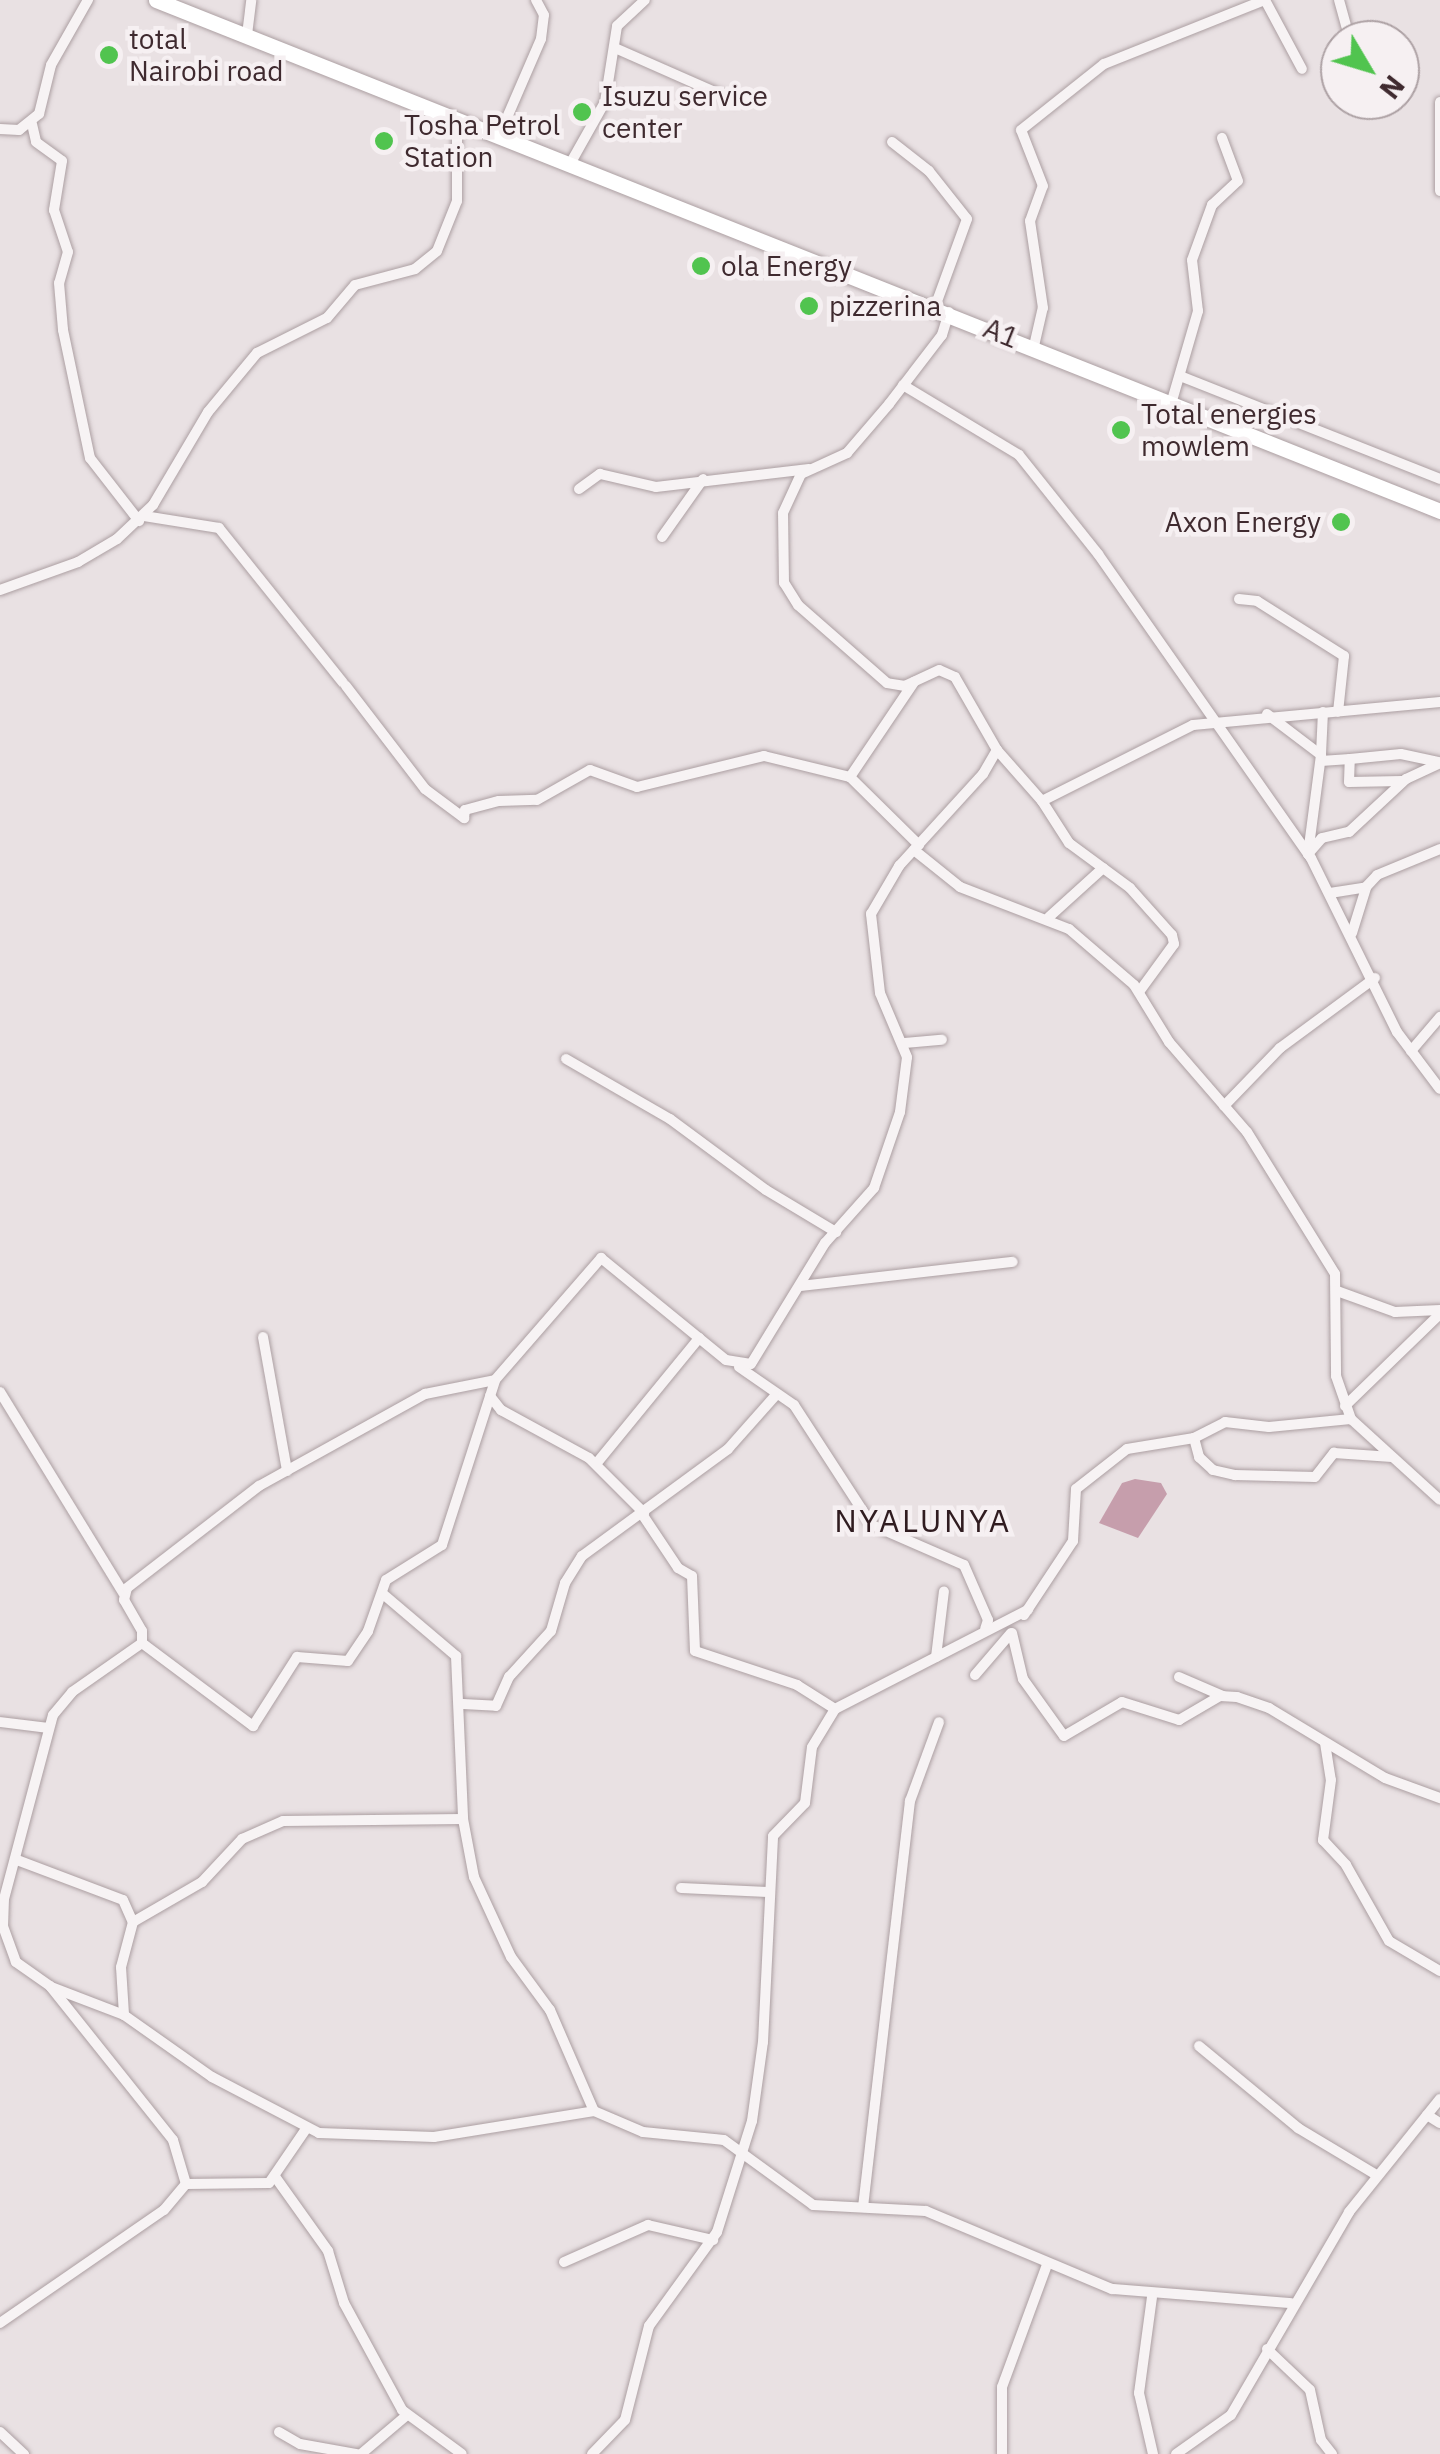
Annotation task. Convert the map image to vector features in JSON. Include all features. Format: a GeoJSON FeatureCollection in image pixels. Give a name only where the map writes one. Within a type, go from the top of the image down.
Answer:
{"type":"FeatureCollection","features":[{"type":"Feature","properties":{"kind":"highway","name":"A1"},"geometry":{"type":"LineString","coordinates":[[156,0],[1034,346],[1440,512]]}},
{"type":"Feature","properties":{"kind":"street"},"geometry":{"type":"LineString","coordinates":[[88,0],[56,54],[32,124],[36,142],[62,161],[54,210],[68,252],[59,283],[63,330],[90,458],[142,518],[218,528],[426,789],[464,818],[465,810],[498,801],[537,800],[590,770],[637,787],[764,756],[850,776],[916,848],[960,886],[1049,918],[1139,992],[1169,1042],[1224,1106],[1335,1274],[1336,1376],[1351,1419],[1440,1500]]}},
{"type":"Feature","properties":{"kind":"street"},"geometry":{"type":"LineString","coordinates":[[247,35],[251,0]]}},
{"type":"Feature","properties":{"kind":"street"},"geometry":{"type":"LineString","coordinates":[[499,136],[541,39],[544,14],[536,0]]}},
{"type":"Feature","properties":{"kind":"street"},"geometry":{"type":"LineString","coordinates":[[570,164],[605,102],[622,17],[645,0]]}},
{"type":"Feature","properties":{"kind":"street"},"geometry":{"type":"LineString","coordinates":[[1034,346],[1042,308],[1030,222],[1043,186],[1022,130],[1104,64],[1265,0],[1302,69]]}},
{"type":"Feature","properties":{"kind":"street"},"geometry":{"type":"LineString","coordinates":[[615,48],[735,102]]}},
{"type":"Feature","properties":{"kind":"street"},"geometry":{"type":"LineString","coordinates":[[1440,102],[1440,191]]}},
{"type":"Feature","properties":{"kind":"street"},"geometry":{"type":"LineString","coordinates":[[0,590],[98,551],[117,539],[142,518],[208,412],[257,352],[327,318],[354,285],[416,269],[437,251],[457,200],[457,118]]}},
{"type":"Feature","properties":{"kind":"street"},"geometry":{"type":"LineString","coordinates":[[0,130],[32,124]]}},
{"type":"Feature","properties":{"kind":"street"},"geometry":{"type":"LineString","coordinates":[[1170,404],[1198,311],[1192,260],[1212,205],[1238,181],[1222,138]]}},
{"type":"Feature","properties":{"kind":"street"},"geometry":{"type":"LineString","coordinates":[[892,142],[929,170],[966,219],[942,310],[942,335],[847,453],[820,469],[801,474],[791,487],[782,527],[784,583],[829,638],[864,669],[896,687],[939,670],[955,677],[997,750],[1042,801],[1068,843],[1103,868],[1172,935],[1174,944],[1139,992]]}},
{"type":"Feature","properties":{"kind":"street"},"geometry":{"type":"LineString","coordinates":[[1180,376],[1440,478]]}},
{"type":"Feature","properties":{"kind":"street"},"geometry":{"type":"LineString","coordinates":[[903,386],[1019,454],[1098,554],[1308,854],[1411,1051],[1440,1089]]}},
{"type":"Feature","properties":{"kind":"street"},"geometry":{"type":"LineString","coordinates":[[579,490],[600,474],[656,487],[820,469]]}},
{"type":"Feature","properties":{"kind":"street"},"geometry":{"type":"LineString","coordinates":[[662,537],[703,479]]}},
{"type":"Feature","properties":{"kind":"street"},"geometry":{"type":"LineString","coordinates":[[1238,599],[1257,601],[1344,656],[1338,712]]}},
{"type":"Feature","properties":{"kind":"street"},"geometry":{"type":"LineString","coordinates":[[850,776],[914,682]]}},
{"type":"Feature","properties":{"kind":"street"},"geometry":{"type":"LineString","coordinates":[[1042,801],[1154,742],[1212,720],[1440,702]]}},
{"type":"Feature","properties":{"kind":"street"},"geometry":{"type":"LineString","coordinates":[[1308,854],[1323,712]]}},
{"type":"Feature","properties":{"kind":"street"},"geometry":{"type":"LineString","coordinates":[[1266,713],[1321,758],[1350,760],[1401,754],[1440,763]]}},
{"type":"Feature","properties":{"kind":"street"},"geometry":{"type":"LineString","coordinates":[[739,1367],[756,1360],[836,1232],[866,1202],[880,1175],[905,1091],[904,1043],[880,993],[870,932],[879,897],[997,750]]}},
{"type":"Feature","properties":{"kind":"street"},"geometry":{"type":"LineString","coordinates":[[1350,760],[1349,782],[1406,779]]}},
{"type":"Feature","properties":{"kind":"street"},"geometry":{"type":"LineString","coordinates":[[1308,854],[1322,838],[1349,832],[1406,779],[1440,763]]}},
{"type":"Feature","properties":{"kind":"street"},"geometry":{"type":"LineString","coordinates":[[1352,934],[1366,887],[1377,874],[1440,850]]}},
{"type":"Feature","properties":{"kind":"street"},"geometry":{"type":"LineString","coordinates":[[1049,918],[1103,868]]}},
{"type":"Feature","properties":{"kind":"street"},"geometry":{"type":"LineString","coordinates":[[1330,893],[1366,887]]}},
{"type":"Feature","properties":{"kind":"street"},"geometry":{"type":"LineString","coordinates":[[1224,1106],[1280,1048],[1375,978]]}},
{"type":"Feature","properties":{"kind":"street"},"geometry":{"type":"LineString","coordinates":[[1411,1051],[1440,1017]]}},
{"type":"Feature","properties":{"kind":"street"},"geometry":{"type":"LineString","coordinates":[[904,1043],[942,1040]]}},
{"type":"Feature","properties":{"kind":"street"},"geometry":{"type":"LineString","coordinates":[[566,1059],[670,1118],[766,1190],[836,1232]]}},
{"type":"Feature","properties":{"kind":"street"},"geometry":{"type":"LineString","coordinates":[[0,1392],[123,1593],[142,1644],[256,1726],[297,1658],[310,1653],[336,1663],[352,1658],[386,1580],[405,1563],[442,1545],[495,1380],[601,1258],[699,1338],[794,1405],[872,1526],[964,1565],[988,1620],[984,1630]]}},
{"type":"Feature","properties":{"kind":"street"},"geometry":{"type":"LineString","coordinates":[[801,1286],[1014,1262]]}},
{"type":"Feature","properties":{"kind":"street"},"geometry":{"type":"LineString","coordinates":[[1337,1292],[1394,1312],[1440,1312]]}},
{"type":"Feature","properties":{"kind":"street"},"geometry":{"type":"LineString","coordinates":[[1345,1406],[1440,1312]]}},
{"type":"Feature","properties":{"kind":"street"},"geometry":{"type":"LineString","coordinates":[[262,1337],[287,1471]]}},
{"type":"Feature","properties":{"kind":"street"},"geometry":{"type":"LineString","coordinates":[[596,1464],[699,1338]]}},
{"type":"Feature","properties":{"kind":"street"},"geometry":{"type":"LineString","coordinates":[[123,1593],[233,1502],[287,1471],[426,1394],[495,1380]]}},
{"type":"Feature","properties":{"kind":"street"},"geometry":{"type":"LineString","coordinates":[[463,1704],[490,1708],[502,1699],[509,1677],[551,1631],[565,1583],[582,1556],[738,1440],[776,1394]]}},
{"type":"Feature","properties":{"kind":"street"},"geometry":{"type":"LineString","coordinates":[[490,1396],[501,1410],[596,1464],[643,1513],[678,1568],[692,1576],[695,1651],[797,1685],[836,1709]]}},
{"type":"Feature","properties":{"kind":"street"},"geometry":{"type":"LineString","coordinates":[[974,1676],[1012,1633],[1072,1541],[1076,1488],[1083,1478],[1127,1448],[1194,1438],[1225,1422],[1268,1426],[1351,1419]]}},
{"type":"Feature","properties":{"kind":"street"},"geometry":{"type":"LineString","coordinates":[[1194,1438],[1199,1458],[1213,1470],[1235,1475],[1315,1477],[1334,1454],[1392,1458]]}},
{"type":"Feature","properties":{"kind":"street"},"geometry":{"type":"LineString","coordinates":[[936,1658],[944,1591]]}},
{"type":"Feature","properties":{"kind":"street"},"geometry":{"type":"LineString","coordinates":[[383,1594],[452,1649],[463,1704],[463,1819],[480,1892],[511,1957],[550,2010],[594,2111]]}},
{"type":"Feature","properties":{"kind":"street"},"geometry":{"type":"LineString","coordinates":[[592,2454],[625,2420],[649,2326],[713,2240],[742,2154],[763,2042],[773,1836],[805,1804],[812,1747],[836,1709],[1028,1610]]}},
{"type":"Feature","properties":{"kind":"street"},"geometry":{"type":"LineString","coordinates":[[1012,1633],[1024,1680],[1064,1736],[1122,1702],[1179,1720],[1224,1696]]}},
{"type":"Feature","properties":{"kind":"street"},"geometry":{"type":"LineString","coordinates":[[142,1644],[72,1692],[48,1728],[17,1860],[2,1901],[4,1944],[16,1962],[50,1986],[124,2015],[306,2129],[332,2136],[434,2137],[594,2111],[643,2132],[724,2140],[813,2204],[942,2216],[1047,2265],[1152,2297],[1290,2303]]}},
{"type":"Feature","properties":{"kind":"street"},"geometry":{"type":"LineString","coordinates":[[1179,1676],[1224,1696],[1269,1708],[1384,1778],[1440,1798]]}},
{"type":"Feature","properties":{"kind":"street"},"geometry":{"type":"LineString","coordinates":[[0,1722],[48,1728]]}},
{"type":"Feature","properties":{"kind":"street"},"geometry":{"type":"LineString","coordinates":[[863,2207],[910,1801],[939,1722]]}},
{"type":"Feature","properties":{"kind":"street"},"geometry":{"type":"LineString","coordinates":[[1325,1742],[1331,1780],[1323,1840],[1346,1866],[1389,1941],[1440,1971]]}},
{"type":"Feature","properties":{"kind":"street"},"geometry":{"type":"LineString","coordinates":[[124,2015],[121,1967],[133,1922],[202,1882],[242,1839],[284,1822],[463,1819]]}},
{"type":"Feature","properties":{"kind":"street"},"geometry":{"type":"LineString","coordinates":[[17,1860],[116,1896],[133,1922]]}},
{"type":"Feature","properties":{"kind":"street"},"geometry":{"type":"LineString","coordinates":[[681,1888],[768,1892]]}},
{"type":"Feature","properties":{"kind":"street"},"geometry":{"type":"LineString","coordinates":[[50,1986],[173,2140],[186,2184]]}},
{"type":"Feature","properties":{"kind":"street"},"geometry":{"type":"LineString","coordinates":[[1199,2046],[1298,2128],[1375,2174]]}},
{"type":"Feature","properties":{"kind":"street"},"geometry":{"type":"LineString","coordinates":[[1176,2454],[1231,2415],[1290,2303],[1375,2174],[1440,2100]]}},
{"type":"Feature","properties":{"kind":"street"},"geometry":{"type":"LineString","coordinates":[[1427,2116],[1440,2123]]}},
{"type":"Feature","properties":{"kind":"street"},"geometry":{"type":"LineString","coordinates":[[276,2178],[306,2129]]}},
{"type":"Feature","properties":{"kind":"street"},"geometry":{"type":"LineString","coordinates":[[0,2322],[164,2210],[186,2184],[276,2178]]}},
{"type":"Feature","properties":{"kind":"street"},"geometry":{"type":"LineString","coordinates":[[276,2178],[328,2252],[344,2303],[408,2415],[462,2454]]}},
{"type":"Feature","properties":{"kind":"street"},"geometry":{"type":"LineString","coordinates":[[564,2262],[648,2225],[713,2240]]}},
{"type":"Feature","properties":{"kind":"street"},"geometry":{"type":"LineString","coordinates":[[1002,2454],[1002,2388],[1047,2265]]}},
{"type":"Feature","properties":{"kind":"street"},"geometry":{"type":"LineString","coordinates":[[1152,2297],[1139,2393],[1154,2454]]}},
{"type":"Feature","properties":{"kind":"street"},"geometry":{"type":"LineString","coordinates":[[1268,2348],[1310,2390],[1322,2440],[1332,2454]]}},
{"type":"Feature","properties":{"kind":"street"},"geometry":{"type":"LineString","coordinates":[[278,2432],[300,2444],[359,2454],[408,2415]]}},
{"type":"Feature","properties":{"kind":"street"},"geometry":{"type":"LineString","coordinates":[[0,2432],[22,2454]]}},
{"type":"Feature","properties":{"kind":"shaded area"},"geometry":{"type":"Polygon","coordinates":[[[1135,1479],[1161,1483],[1167,1494],[1138,1538],[1099,1523],[1122,1483],[1135,1479]]]}},
{"type":"Feature","properties":{"kind":"place","name":"total Nairobi road"},"geometry":{"type":"Point","coordinates":[109,55]}},
{"type":"Feature","properties":{"kind":"place","name":"Isuzu service center"},"geometry":{"type":"Point","coordinates":[582,112]}},
{"type":"Feature","properties":{"kind":"place","name":"Tosha Petrol Station"},"geometry":{"type":"Point","coordinates":[384,141]}},
{"type":"Feature","properties":{"kind":"place","name":"ola Energy"},"geometry":{"type":"Point","coordinates":[701,266]}},
{"type":"Feature","properties":{"kind":"place","name":"pizzerina"},"geometry":{"type":"Point","coordinates":[809,306]}},
{"type":"Feature","properties":{"kind":"place","name":"Total energies mowlem"},"geometry":{"type":"Point","coordinates":[1121,430]}},
{"type":"Feature","properties":{"kind":"place","name":"Axon Energy"},"geometry":{"type":"Point","coordinates":[1341,522]}},
{"type":"Feature","properties":{"kind":"district","name":"NYALUNYA"},"geometry":{"type":"Point","coordinates":[923,1520]}}]}
